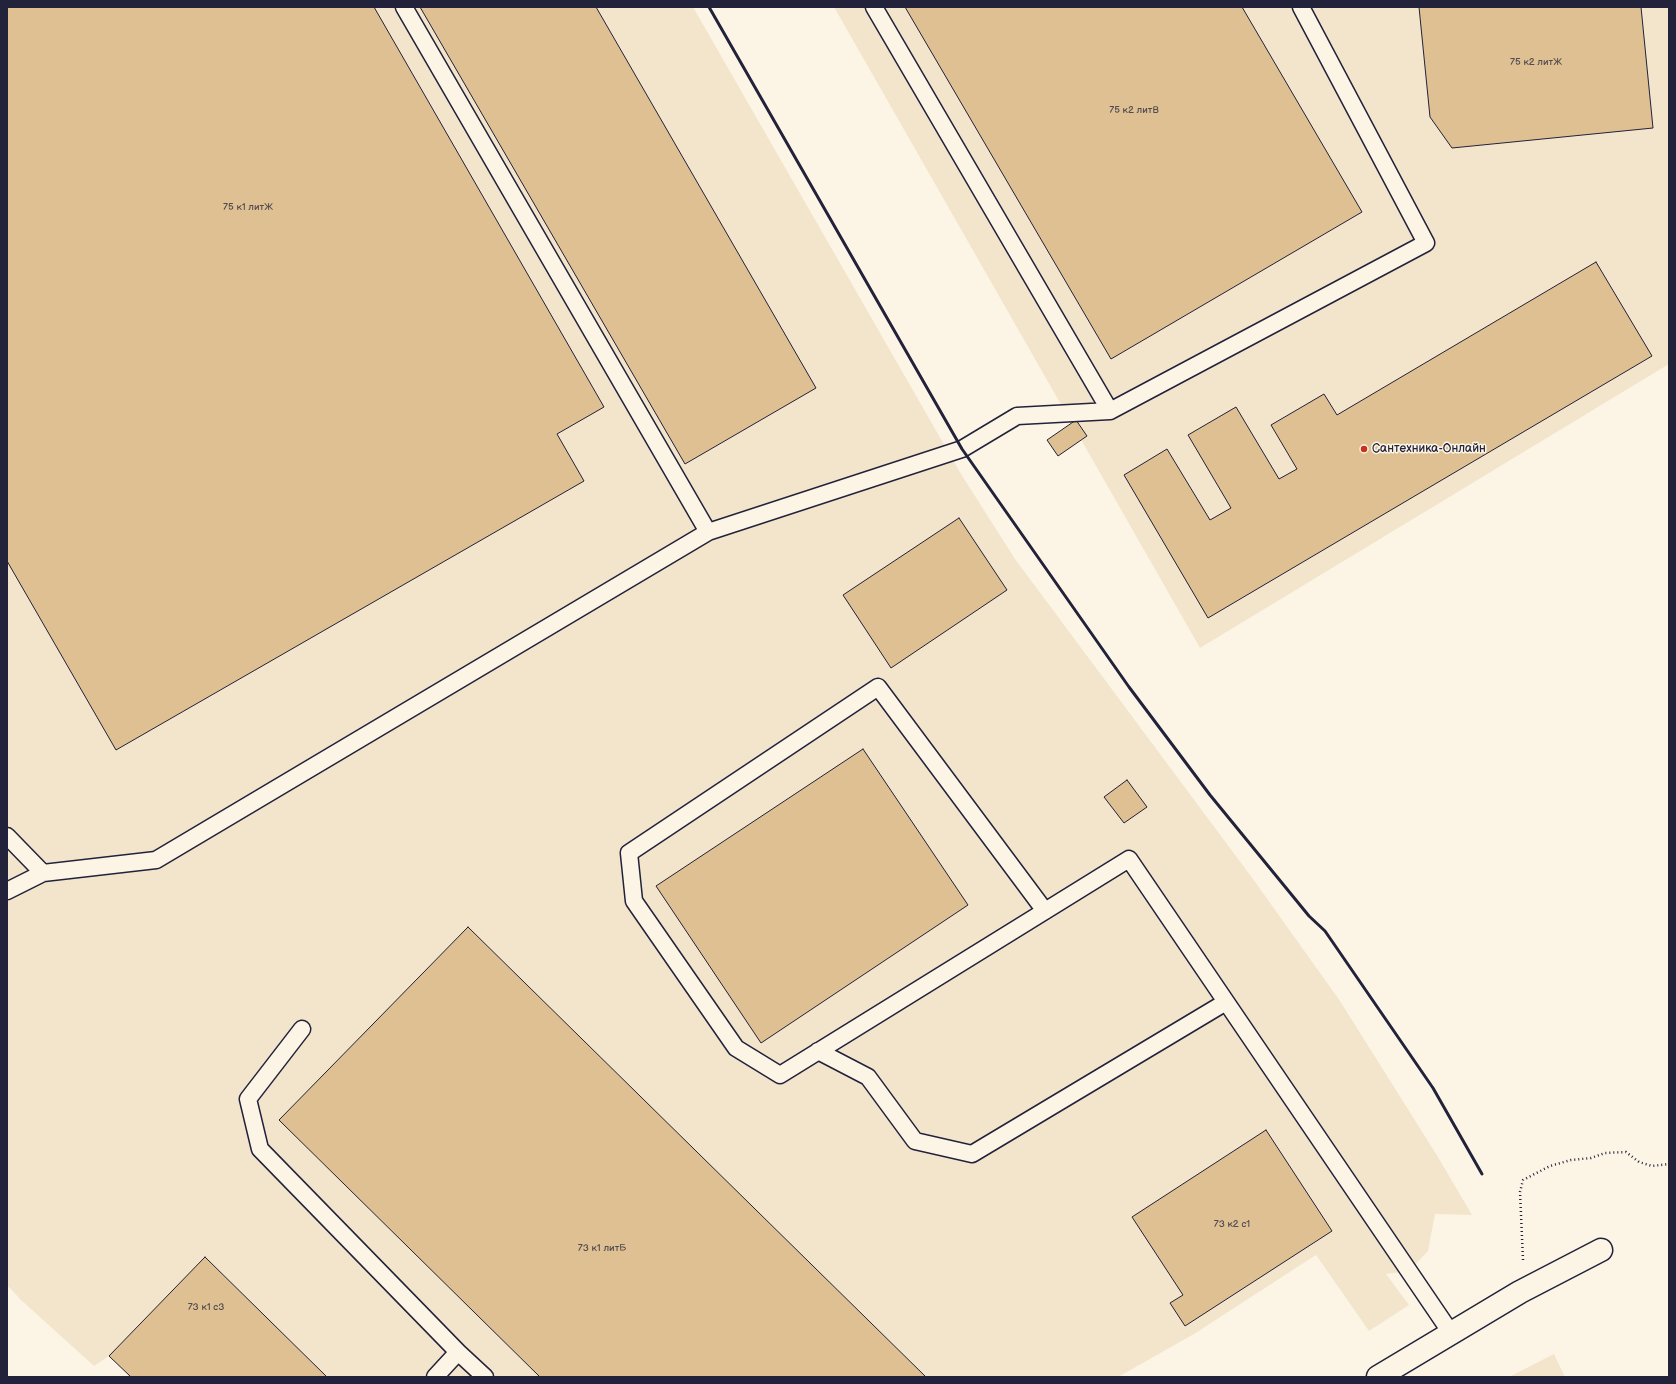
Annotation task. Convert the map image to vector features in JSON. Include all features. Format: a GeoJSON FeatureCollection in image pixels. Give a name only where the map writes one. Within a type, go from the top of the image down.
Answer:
{"type":"FeatureCollection","features":[{"type":"Feature","properties":{"kind":"street"},"geometry":{"type":"LineString","coordinates":[[1378,1377],[1520,1292],[1601,1250]]}},
{"type":"Feature","properties":{"kind":"lane"},"geometry":{"type":"LineString","coordinates":[[404,7],[708,532]]}},
{"type":"Feature","properties":{"kind":"lane"},"geometry":{"type":"LineString","coordinates":[[874,7],[1110,411]]}},
{"type":"Feature","properties":{"kind":"lane"},"geometry":{"type":"LineString","coordinates":[[7,891],[43,873],[156,860],[708,532],[962,449],[1017,416],[1110,411],[1426,243],[1301,7]]}},
{"type":"Feature","properties":{"kind":"lane"},"geometry":{"type":"LineString","coordinates":[[1046,911],[878,687],[629,853],[634,901],[736,1048],[780,1075],[1046,911],[1129,859],[1451,1333]]}},
{"type":"Feature","properties":{"kind":"lane"},"geometry":{"type":"LineString","coordinates":[[7,836],[43,873]]}},
{"type":"Feature","properties":{"kind":"lane"},"geometry":{"type":"LineString","coordinates":[[818,1052],[868,1077],[915,1141],[972,1154],[1226,1002]]}},
{"type":"Feature","properties":{"kind":"lane"},"geometry":{"type":"LineString","coordinates":[[302,1029],[248,1099],[260,1149],[458,1352],[485,1377]]}},
{"type":"Feature","properties":{"kind":"lane"},"geometry":{"type":"LineString","coordinates":[[435,1377],[458,1352]]}},
{"type":"Feature","properties":{"kind":"path"},"geometry":{"type":"LineString","coordinates":[[1520,1292],[1523,1249],[1520,1192],[1523,1180],[1550,1166],[1571,1160],[1591,1158],[1605,1153],[1626,1152],[1633,1158],[1652,1166],[1669,1164]]}},
{"type":"Feature","properties":{"kind":"shaded area"},"geometry":{"type":"Polygon","coordinates":[[[7,7],[693,7],[961,474],[1015,559],[1253,879],[1340,1001],[1438,1157],[1472,1215],[1435,1214],[1428,1251],[1409,1271],[1386,1274],[1409,1305],[1369,1331],[1316,1255],[1194,1334],[1118,1377],[130,1377],[109,1356],[94,1366],[21,1300],[7,1285],[7,7]]]}},
{"type":"Feature","properties":{"kind":"shaded area"},"geometry":{"type":"Polygon","coordinates":[[[834,7],[1669,7],[1669,364],[1200,648],[834,7]]]}},
{"type":"Feature","properties":{"kind":"shaded area"},"geometry":{"type":"Polygon","coordinates":[[[1554,1354],[1565,1377],[1509,1377],[1554,1354]]]}},
{"type":"Feature","properties":{"kind":"building"},"geometry":{"type":"Polygon","coordinates":[[[7,7],[374,7],[604,407],[557,434],[584,481],[116,750],[7,561],[7,7]]]}},
{"type":"Feature","properties":{"kind":"building"},"geometry":{"type":"Polygon","coordinates":[[[420,7],[596,7],[816,388],[685,464],[420,7]]]}},
{"type":"Feature","properties":{"kind":"building"},"geometry":{"type":"Polygon","coordinates":[[[905,7],[1242,7],[1362,212],[1111,359],[905,7]]]}},
{"type":"Feature","properties":{"kind":"building"},"geometry":{"type":"Polygon","coordinates":[[[1419,7],[1641,7],[1653,128],[1452,148],[1430,117],[1419,7]]]}},
{"type":"Feature","properties":{"kind":"building"},"geometry":{"type":"Polygon","coordinates":[[[1596,262],[1652,356],[1208,618],[1124,475],[1167,449],[1210,520],[1231,508],[1188,435],[1236,407],[1279,479],[1297,469],[1271,425],[1324,394],[1337,415],[1596,262]]]}},
{"type":"Feature","properties":{"kind":"building"},"geometry":{"type":"Polygon","coordinates":[[[1076,420],[1087,436],[1058,456],[1047,440],[1076,420]]]}},
{"type":"Feature","properties":{"kind":"building"},"geometry":{"type":"Polygon","coordinates":[[[959,518],[1007,590],[891,668],[843,595],[959,518]]]}},
{"type":"Feature","properties":{"kind":"building"},"geometry":{"type":"Polygon","coordinates":[[[863,749],[968,905],[761,1043],[656,886],[863,749]]]}},
{"type":"Feature","properties":{"kind":"building"},"geometry":{"type":"Polygon","coordinates":[[[1127,780],[1147,807],[1124,823],[1104,797],[1127,780]]]}},
{"type":"Feature","properties":{"kind":"building"},"geometry":{"type":"Polygon","coordinates":[[[468,927],[926,1377],[540,1377],[279,1120],[468,927]]]}},
{"type":"Feature","properties":{"kind":"building"},"geometry":{"type":"Polygon","coordinates":[[[1266,1130],[1332,1231],[1185,1326],[1170,1303],[1183,1295],[1132,1217],[1266,1130]]]}},
{"type":"Feature","properties":{"kind":"building"},"geometry":{"type":"Polygon","coordinates":[[[205,1257],[327,1377],[131,1377],[109,1356],[205,1257]]]}},
{"type":"Feature","properties":{"kind":"railway"},"geometry":{"type":"LineString","coordinates":[[709,7],[962,449],[1129,687],[1210,795],[1309,916],[1325,931],[1433,1088],[1482,1174]]}},
{"type":"Feature","properties":{"kind":"place","name":"Сантехника-Онлайн"},"geometry":{"type":"Point","coordinates":[1364,449]}}]}
